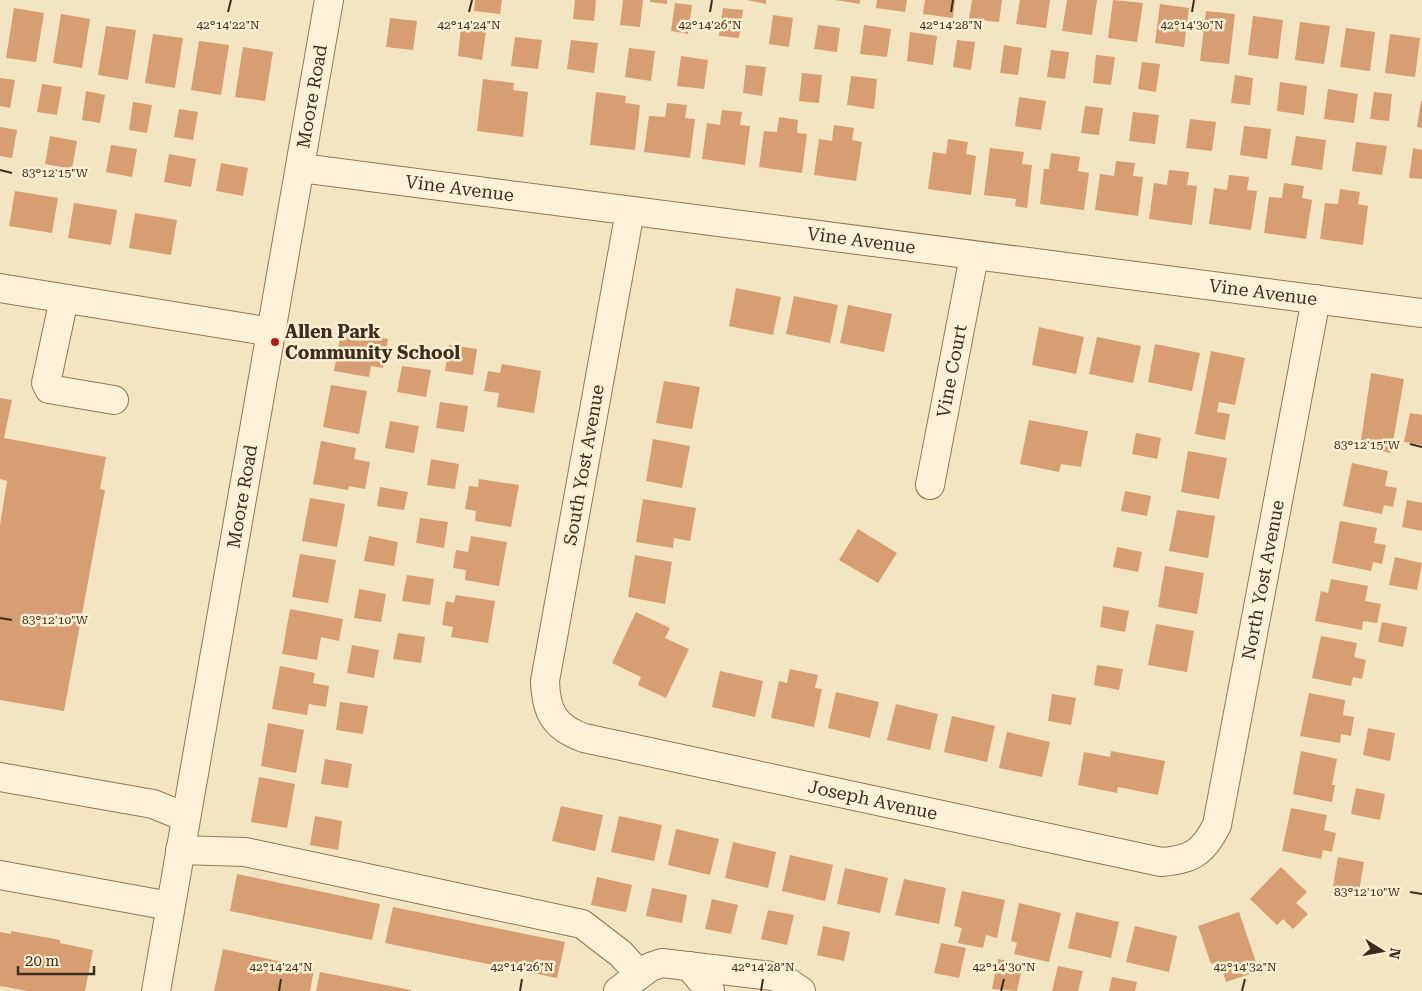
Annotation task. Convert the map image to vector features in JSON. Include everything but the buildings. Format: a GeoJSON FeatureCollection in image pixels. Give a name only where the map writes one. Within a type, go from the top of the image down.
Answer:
{"type":"FeatureCollection","features":[{"type":"Feature","properties":{"kind":"street","name":"Moore Road"},"geometry":{"type":"LineString","coordinates":[[156,991],[329,0]]}},
{"type":"Feature","properties":{"kind":"street","name":"Vine Avenue"},"geometry":{"type":"LineString","coordinates":[[301,168],[1422,313]]}},
{"type":"Feature","properties":{"kind":"street","name":"South Yost Avenue"},"geometry":{"type":"LineString","coordinates":[[553,718],[546,701],[545,681],[630,211]]}},
{"type":"Feature","properties":{"kind":"street","name":"Vine Court"},"geometry":{"type":"LineString","coordinates":[[930,485],[974,256]]}},
{"type":"Feature","properties":{"kind":"street"},"geometry":{"type":"LineString","coordinates":[[0,288],[272,332]]}},
{"type":"Feature","properties":{"kind":"street"},"geometry":{"type":"LineString","coordinates":[[64,299],[46,383],[49,389],[114,400]]}},
{"type":"Feature","properties":{"kind":"street","name":"North Yost Avenue"},"geometry":{"type":"LineString","coordinates":[[1196,854],[1209,842],[1218,826],[1316,299]]}},
{"type":"Feature","properties":{"kind":"street","name":"Joseph Avenue"},"geometry":{"type":"LineString","coordinates":[[553,718],[569,733],[584,738],[1151,860],[1181,861],[1196,854]]}},
{"type":"Feature","properties":{"kind":"street"},"geometry":{"type":"LineString","coordinates":[[0,777],[153,804],[185,817]]}},
{"type":"Feature","properties":{"kind":"street"},"geometry":{"type":"LineString","coordinates":[[180,850],[245,852],[582,924],[621,954],[640,974]]}},
{"type":"Feature","properties":{"kind":"street"},"geometry":{"type":"LineString","coordinates":[[0,875],[170,906]]}},
{"type":"Feature","properties":{"kind":"street"},"geometry":{"type":"LineString","coordinates":[[618,991],[640,974],[662,963],[772,976],[785,980],[801,991]]}},
{"type":"Feature","properties":{"kind":"street"},"geometry":{"type":"LineString","coordinates":[[689,966],[710,991]]}},
{"type":"Feature","properties":{"kind":"place","name":"Allen Park Community School"},"geometry":{"type":"Point","coordinates":[275,342]}}]}
